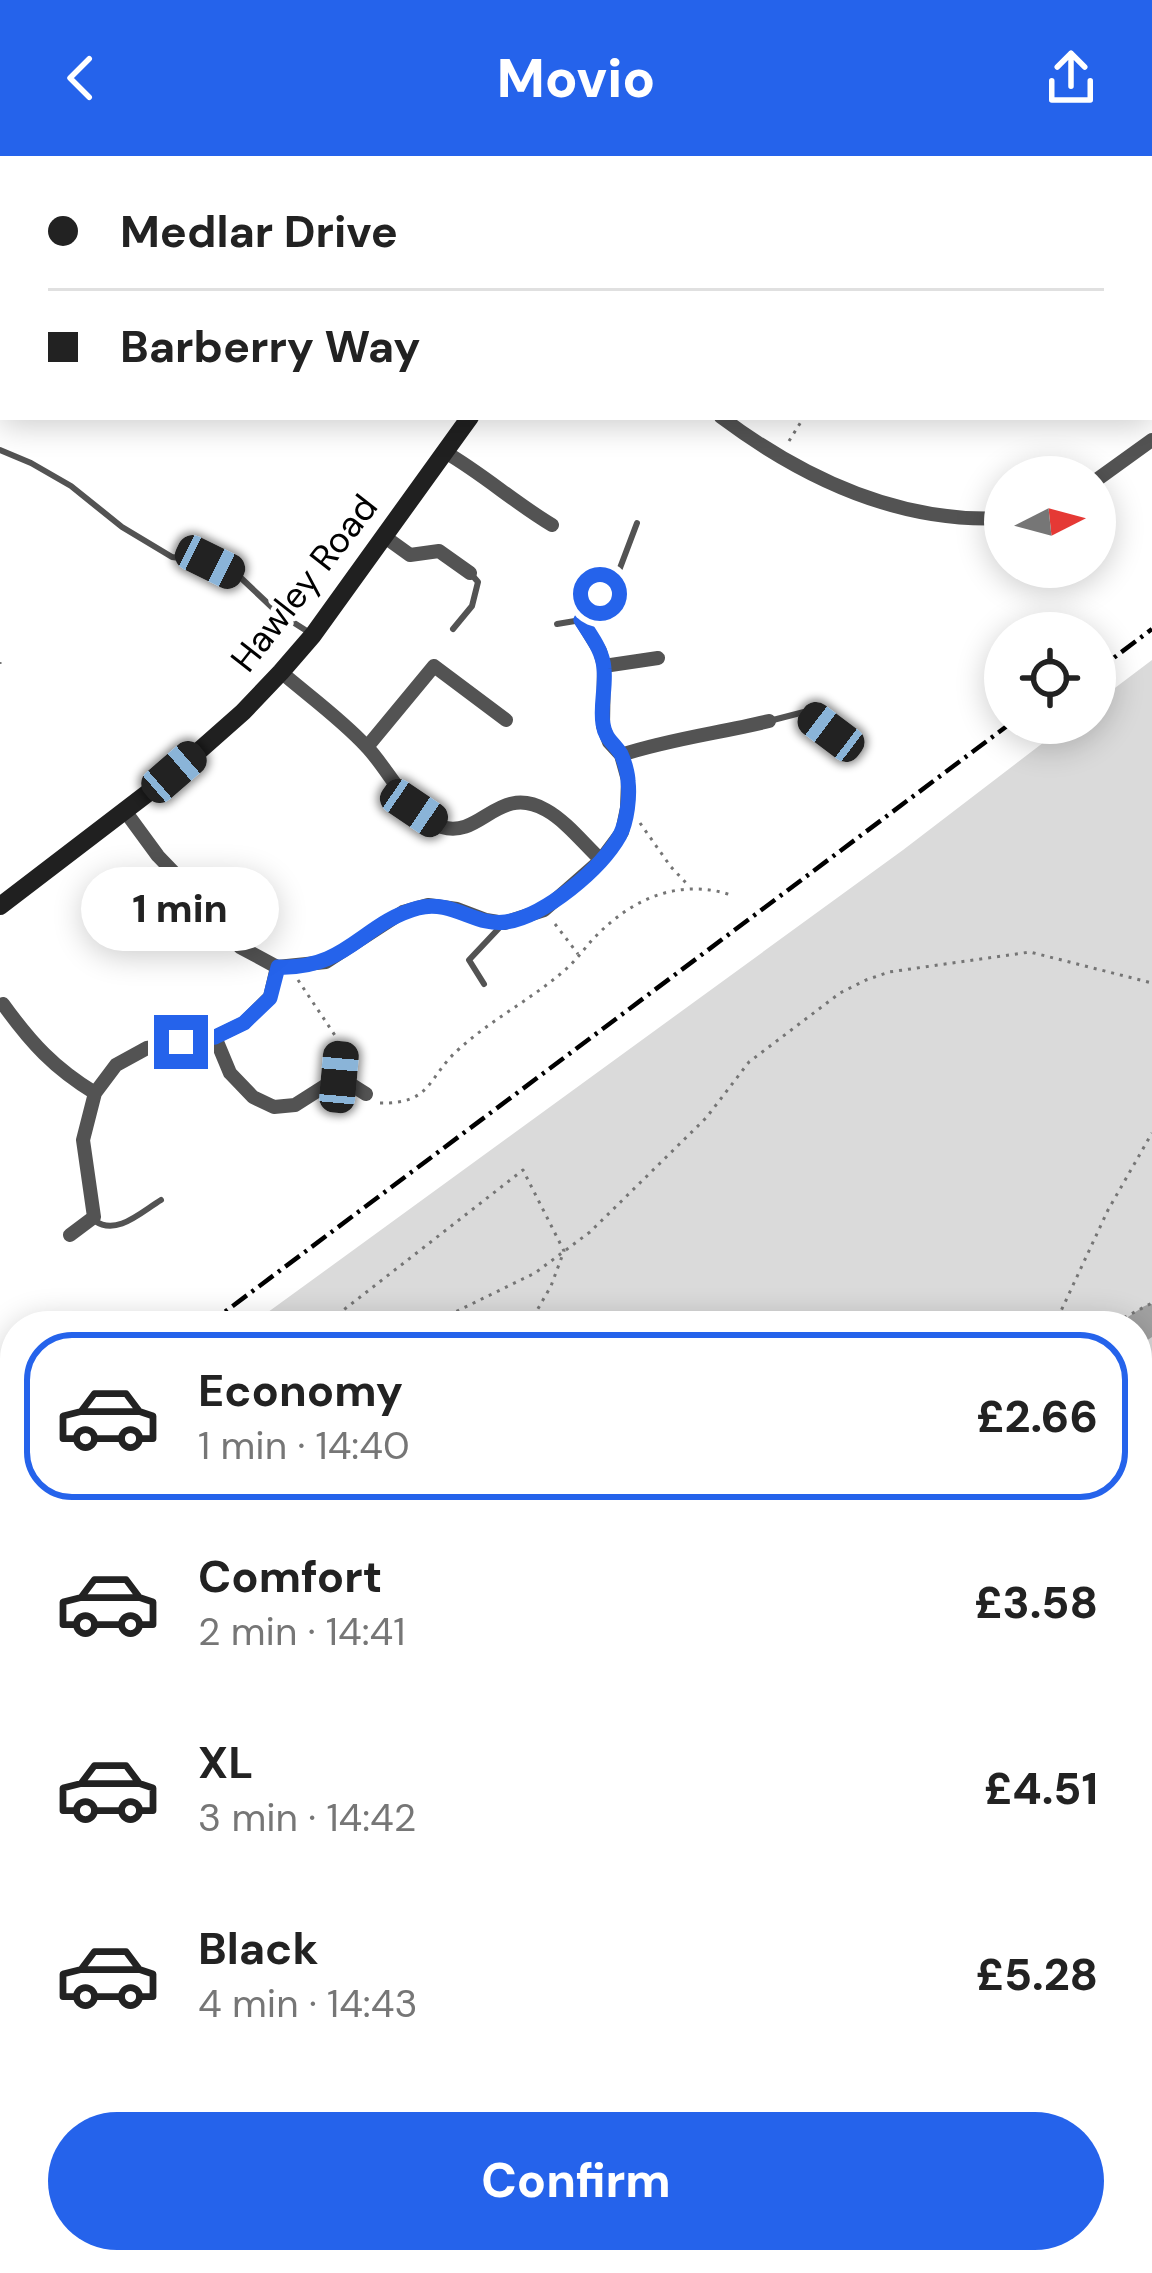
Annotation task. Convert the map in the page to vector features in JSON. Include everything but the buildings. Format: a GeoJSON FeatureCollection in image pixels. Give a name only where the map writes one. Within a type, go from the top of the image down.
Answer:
{"type":"FeatureCollection","features":[{"type":"Feature","properties":{"kind":"main road","name":"Hawley Road"},"geometry":{"type":"LineString","coordinates":[[0,906],[217,735],[281,672],[313,635],[468,420]]}},
{"type":"Feature","properties":{"kind":"street"},"geometry":{"type":"LineString","coordinates":[[725,420],[779,459],[834,486],[891,506],[951,518],[984,518]]}},
{"type":"Feature","properties":{"kind":"street"},"geometry":{"type":"LineString","coordinates":[[1116,466],[1152,440]]}},
{"type":"Feature","properties":{"kind":"street"},"geometry":{"type":"LineString","coordinates":[[445,452],[552,525]]}},
{"type":"Feature","properties":{"kind":"street"},"geometry":{"type":"LineString","coordinates":[[385,537],[410,555],[439,551],[470,573]]}},
{"type":"Feature","properties":{"kind":"street"},"geometry":{"type":"LineString","coordinates":[[125,811],[158,856],[240,947],[284,968],[326,962],[403,912],[428,905],[504,923],[544,910],[601,860],[622,832],[627,808],[628,780],[621,755],[603,726],[604,666],[581,620]]}},
{"type":"Feature","properties":{"kind":"street"},"geometry":{"type":"LineString","coordinates":[[604,666],[658,658]]}},
{"type":"Feature","properties":{"kind":"street"},"geometry":{"type":"LineString","coordinates":[[367,747],[434,666],[506,720]]}},
{"type":"Feature","properties":{"kind":"street"},"geometry":{"type":"LineString","coordinates":[[281,672],[367,747],[414,808],[442,827],[467,826],[508,802],[526,802],[548,811],[601,860]]}},
{"type":"Feature","properties":{"kind":"street"},"geometry":{"type":"LineString","coordinates":[[621,755],[653,744],[770,721]]}},
{"type":"Feature","properties":{"kind":"street"},"geometry":{"type":"LineString","coordinates":[[70,1235],[94,1217],[82,1140],[95,1093],[116,1064],[147,1048],[215,1037],[244,1023],[270,998],[284,968]]}},
{"type":"Feature","properties":{"kind":"street"},"geometry":{"type":"LineString","coordinates":[[3,1004],[33,1045],[64,1075],[95,1093]]}},
{"type":"Feature","properties":{"kind":"street"},"geometry":{"type":"LineString","coordinates":[[215,1037],[230,1073],[274,1107],[295,1105],[339,1077]]}},
{"type":"Feature","properties":{"kind":"street"},"geometry":{"type":"LineString","coordinates":[[339,1077],[342,1050]]}},
{"type":"Feature","properties":{"kind":"street"},"geometry":{"type":"LineString","coordinates":[[339,1077],[366,1094]]}},
{"type":"Feature","properties":{"kind":"lane"},"geometry":{"type":"LineString","coordinates":[[0,450],[71,487],[172,557],[210,562],[241,578],[277,612],[313,635]]}},
{"type":"Feature","properties":{"kind":"lane"},"geometry":{"type":"LineString","coordinates":[[557,624],[581,620],[620,568],[637,524]]}},
{"type":"Feature","properties":{"kind":"lane"},"geometry":{"type":"LineString","coordinates":[[453,628],[472,607],[478,582],[470,573]]}},
{"type":"Feature","properties":{"kind":"lane"},"geometry":{"type":"LineString","coordinates":[[770,721],[804,712],[831,732]]}},
{"type":"Feature","properties":{"kind":"lane"},"geometry":{"type":"LineString","coordinates":[[484,984],[469,961],[504,923]]}},
{"type":"Feature","properties":{"kind":"lane"},"geometry":{"type":"LineString","coordinates":[[94,1217],[96,1223],[114,1228],[161,1200]]}},
{"type":"Feature","properties":{"kind":"path"},"geometry":{"type":"LineString","coordinates":[[779,459],[802,420]]}},
{"type":"Feature","properties":{"kind":"path"},"geometry":{"type":"LineString","coordinates":[[627,808],[689,887]]}},
{"type":"Feature","properties":{"kind":"path"},"geometry":{"type":"LineString","coordinates":[[366,1094],[369,1101],[384,1104],[427,1091],[456,1052],[565,970],[616,919],[658,892],[689,887],[731,895]]}},
{"type":"Feature","properties":{"kind":"path"},"geometry":{"type":"LineString","coordinates":[[544,910],[580,955]]}},
{"type":"Feature","properties":{"kind":"path"},"geometry":{"type":"LineString","coordinates":[[457,1311],[536,1273],[590,1232],[706,1118],[749,1062],[840,993],[866,980],[889,972],[1030,952],[1152,983]]}},
{"type":"Feature","properties":{"kind":"path"},"geometry":{"type":"LineString","coordinates":[[284,968],[332,1029],[342,1050]]}},
{"type":"Feature","properties":{"kind":"path"},"geometry":{"type":"LineString","coordinates":[[1061,1311],[1108,1210],[1152,1132]]}},
{"type":"Feature","properties":{"kind":"path"},"geometry":{"type":"LineString","coordinates":[[342,1311],[524,1170],[564,1251],[537,1311]]}},
{"type":"Feature","properties":{"kind":"shaded area"},"geometry":{"type":"Polygon","coordinates":[[[1152,660],[1152,1311],[270,1311],[1042,744],[1116,744],[1116,687],[1152,660]]]}},
{"type":"Feature","properties":{"kind":"railway"},"geometry":{"type":"LineString","coordinates":[[1116,656],[1152,629]]}},
{"type":"Feature","properties":{"kind":"railway"},"geometry":{"type":"LineString","coordinates":[[226,1311],[984,743]]}},
{"type":"Feature","properties":{"kind":"route"},"geometry":{"type":"LineString","coordinates":[[181,1042],[215,1037],[244,1023],[270,998],[278,967],[326,962],[403,912],[428,905],[504,923],[544,910],[601,860],[622,832],[628,780],[621,755],[603,726],[600,651],[581,620],[600,594]]}}]}
